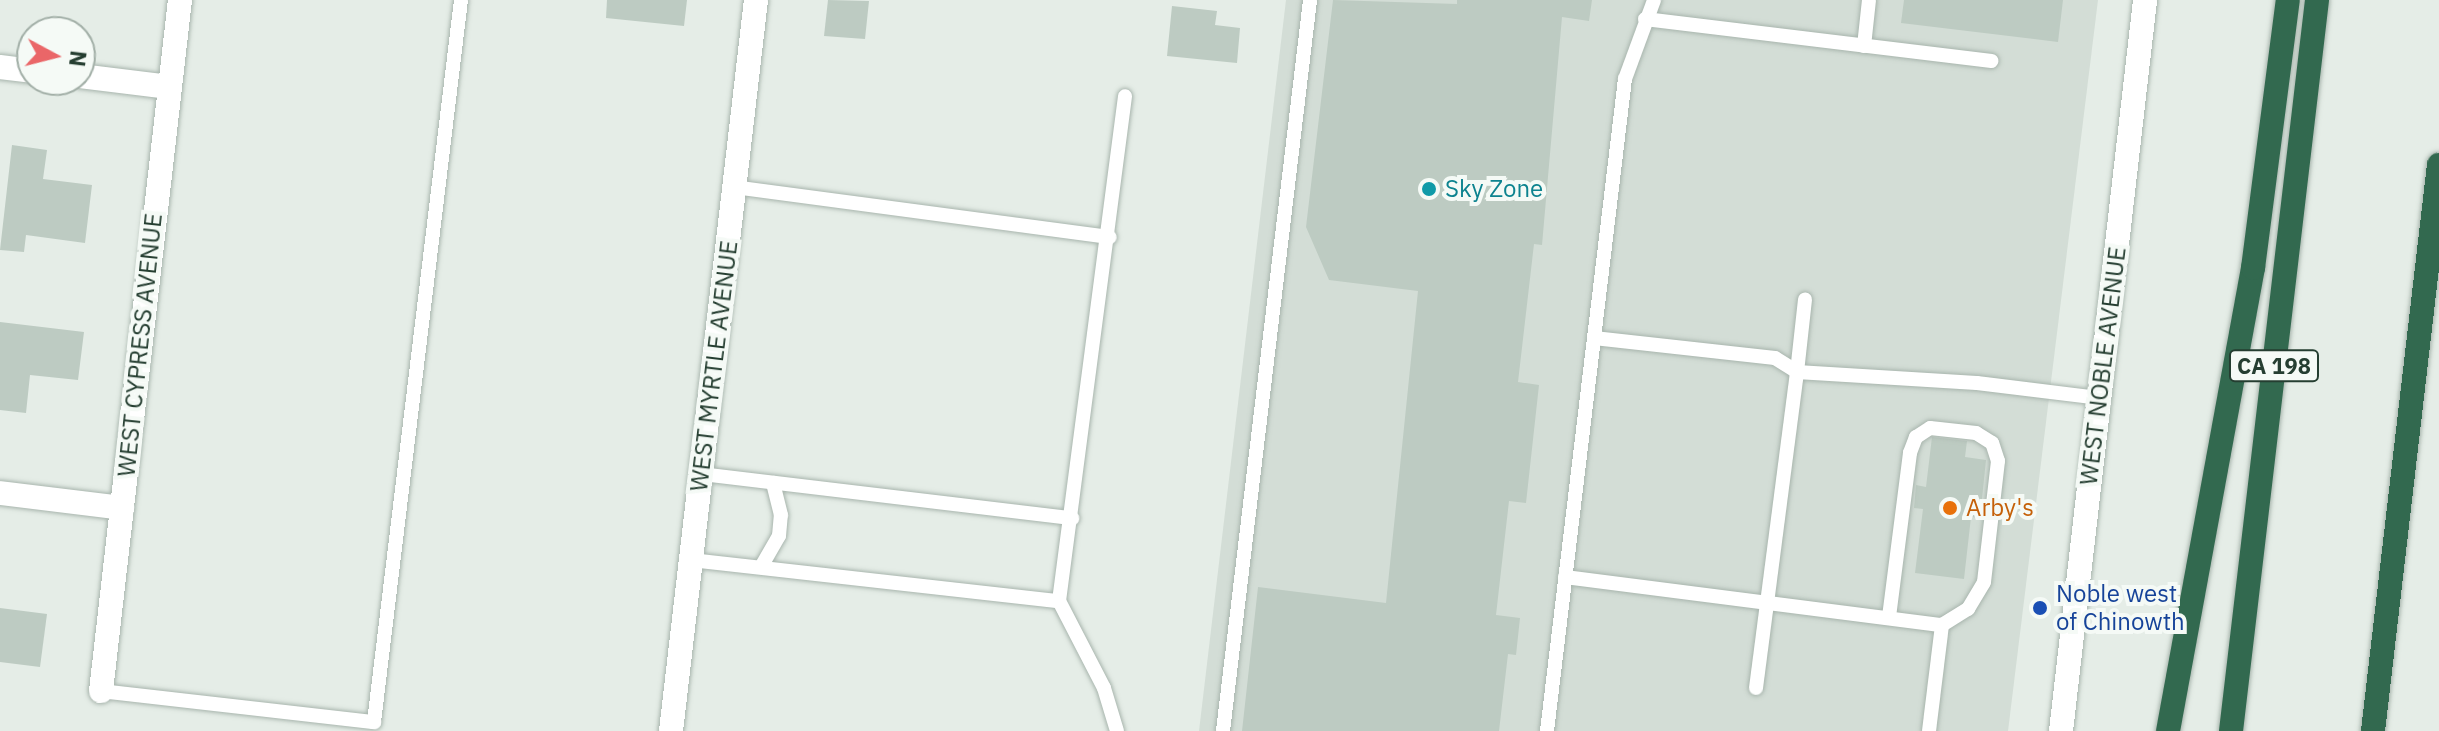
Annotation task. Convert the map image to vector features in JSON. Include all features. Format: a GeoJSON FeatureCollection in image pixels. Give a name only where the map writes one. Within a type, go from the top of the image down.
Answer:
{"type":"FeatureCollection","features":[{"type":"Feature","properties":{"kind":"highway"},"geometry":{"type":"LineString","coordinates":[[2168,731],[2253,268],[2288,0]]}},
{"type":"Feature","properties":{"kind":"highway","name":"CA 198"},"geometry":{"type":"LineString","coordinates":[[2231,731],[2317,0]]}},
{"type":"Feature","properties":{"kind":"highway"},"geometry":{"type":"LineString","coordinates":[[2373,731],[2439,165]]}},
{"type":"Feature","properties":{"kind":"street","name":"WEST CYPRESS AVENUE"},"geometry":{"type":"LineString","coordinates":[[101,691],[180,0]]}},
{"type":"Feature","properties":{"kind":"street","name":"WEST MYRTLE AVENUE"},"geometry":{"type":"LineString","coordinates":[[671,731],[756,0]]}},
{"type":"Feature","properties":{"kind":"street","name":"WEST NOBLE AVENUE"},"geometry":{"type":"LineString","coordinates":[[2061,731],[2145,0]]}},
{"type":"Feature","properties":{"kind":"street"},"geometry":{"type":"LineString","coordinates":[[96,78],[169,87]]}},
{"type":"Feature","properties":{"kind":"street"},"geometry":{"type":"LineString","coordinates":[[0,493],[122,508]]}},
{"type":"Feature","properties":{"kind":"lane"},"geometry":{"type":"LineString","coordinates":[[101,691],[374,722],[461,0]]}},
{"type":"Feature","properties":{"kind":"lane"},"geometry":{"type":"LineString","coordinates":[[1223,731],[1310,0]]}},
{"type":"Feature","properties":{"kind":"lane"},"geometry":{"type":"LineString","coordinates":[[1547,731],[1625,79],[1654,0]]}},
{"type":"Feature","properties":{"kind":"lane"},"geometry":{"type":"LineString","coordinates":[[1864,46],[1869,0]]}},
{"type":"Feature","properties":{"kind":"lane"},"geometry":{"type":"LineString","coordinates":[[1645,19],[1991,61]]}},
{"type":"Feature","properties":{"kind":"lane"},"geometry":{"type":"LineString","coordinates":[[1117,731],[1104,688],[1059,601],[1110,237],[1125,96]]}},
{"type":"Feature","properties":{"kind":"lane"},"geometry":{"type":"LineString","coordinates":[[734,187],[1110,237]]}},
{"type":"Feature","properties":{"kind":"lane"},"geometry":{"type":"LineString","coordinates":[[1756,688],[1805,299]]}},
{"type":"Feature","properties":{"kind":"lane"},"geometry":{"type":"LineString","coordinates":[[1594,338],[1775,358],[1797,372],[1977,383],[2100,398]]}},
{"type":"Feature","properties":{"kind":"lane"},"geometry":{"type":"LineString","coordinates":[[1565,577],[1942,625],[1968,609],[1984,582],[1998,461],[1992,443],[1976,433],[1930,428],[1916,437],[1910,453],[1889,617]]}},
{"type":"Feature","properties":{"kind":"lane"},"geometry":{"type":"LineString","coordinates":[[701,474],[1072,518]]}},
{"type":"Feature","properties":{"kind":"lane"},"geometry":{"type":"LineString","coordinates":[[761,567],[779,536],[781,515],[773,483]]}},
{"type":"Feature","properties":{"kind":"lane"},"geometry":{"type":"LineString","coordinates":[[691,560],[1059,601]]}},
{"type":"Feature","properties":{"kind":"lane"},"geometry":{"type":"LineString","coordinates":[[1929,731],[1942,625]]}},
{"type":"Feature","properties":{"kind":"shaded area"},"geometry":{"type":"Polygon","coordinates":[[[1286,0],[2098,0],[2008,731],[1199,731],[1286,0]]]}},
{"type":"Feature","properties":{"kind":"building"},"geometry":{"type":"Polygon","coordinates":[[[607,0],[687,0],[684,26],[606,18],[607,0]]]}},
{"type":"Feature","properties":{"kind":"building"},"geometry":{"type":"Polygon","coordinates":[[[828,0],[869,1],[865,39],[824,36],[828,0]]]}},
{"type":"Feature","properties":{"kind":"building"},"geometry":{"type":"Polygon","coordinates":[[[1333,0],[1457,4],[1457,0],[1592,0],[1589,21],[1562,17],[1542,245],[1534,244],[1518,382],[1539,385],[1526,503],[1509,501],[1496,615],[1520,618],[1516,655],[1508,654],[1499,731],[1242,731],[1258,587],[1386,603],[1418,291],[1329,280],[1306,227],[1333,0]]]}},
{"type":"Feature","properties":{"kind":"building"},"geometry":{"type":"Polygon","coordinates":[[[1904,0],[2063,0],[2058,42],[1901,23],[1904,0]]]}},
{"type":"Feature","properties":{"kind":"building"},"geometry":{"type":"Polygon","coordinates":[[[1172,6],[1217,11],[1215,25],[1240,28],[1237,63],[1167,56],[1172,6]]]}},
{"type":"Feature","properties":{"kind":"building"},"geometry":{"type":"Polygon","coordinates":[[[12,145],[47,150],[43,179],[92,185],[85,243],[26,235],[24,252],[0,250],[12,145]]]}},
{"type":"Feature","properties":{"kind":"building"},"geometry":{"type":"Polygon","coordinates":[[[0,322],[84,332],[78,380],[30,375],[26,413],[0,410],[0,322]]]}},
{"type":"Feature","properties":{"kind":"building","name":"Arby's"},"geometry":{"type":"Polygon","coordinates":[[[1932,437],[1967,441],[1965,457],[1986,460],[1980,518],[1971,517],[1964,579],[1915,573],[1923,509],[1914,508],[1916,485],[1926,487],[1932,437]]]}},
{"type":"Feature","properties":{"kind":"building"},"geometry":{"type":"Polygon","coordinates":[[[0,608],[47,614],[40,667],[0,662],[0,608]]]}},
{"type":"Feature","properties":{"kind":"place","name":"Sky Zone"},"geometry":{"type":"Point","coordinates":[1429,189]}},
{"type":"Feature","properties":{"kind":"place","name":"Arby's"},"geometry":{"type":"Point","coordinates":[1950,508]}},
{"type":"Feature","properties":{"kind":"place","name":"Noble west of Chinowth"},"geometry":{"type":"Point","coordinates":[2040,608]}}]}
